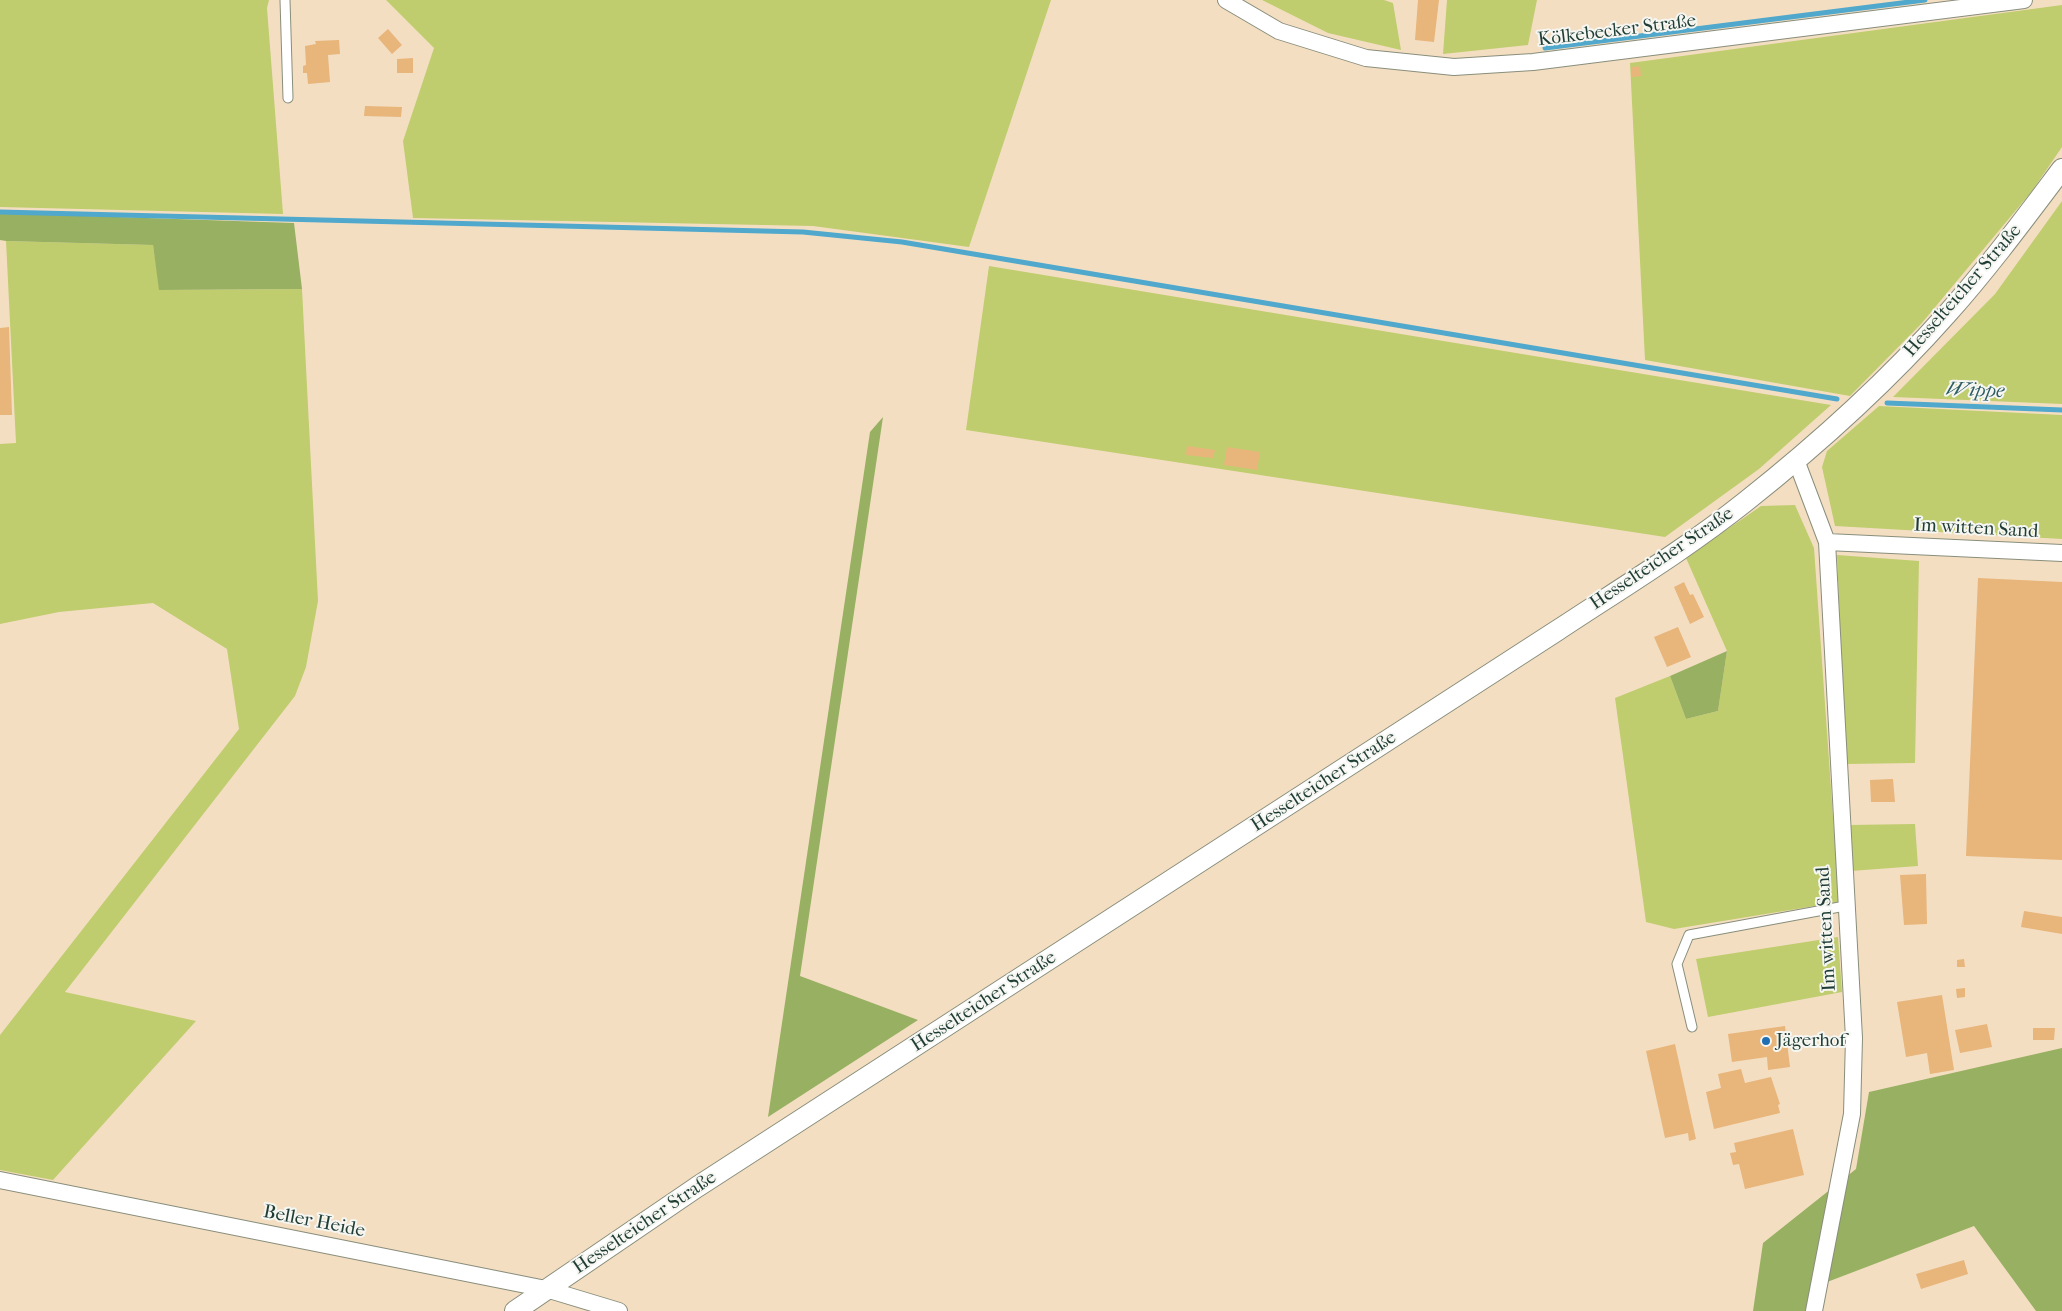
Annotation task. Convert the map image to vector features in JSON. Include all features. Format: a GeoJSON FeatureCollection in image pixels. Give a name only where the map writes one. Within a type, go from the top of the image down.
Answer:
{"type":"FeatureCollection","features":[{"type":"Feature","properties":{"kind":"street","name":"Kölkebecker Straße"},"geometry":{"type":"LineString","coordinates":[[1230,1],[1279,30],[1366,58],[1454,67],[1533,62],[2024,0]]}},
{"type":"Feature","properties":{"kind":"street","name":"Hesselteicher Straße"},"geometry":{"type":"LineString","coordinates":[[515,1311],[697,1188],[1589,609],[1699,536],[1744,503],[1796,460],[1899,365],[1948,314],[2014,234],[2062,169]]}},
{"type":"Feature","properties":{"kind":"street","name":"Im witten Sand"},"geometry":{"type":"LineString","coordinates":[[1796,460],[1827,542],[1845,906],[1854,1038],[1852,1114],[1814,1311]]}},
{"type":"Feature","properties":{"kind":"street","name":"Im witten Sand"},"geometry":{"type":"LineString","coordinates":[[1827,542],[2062,553]]}},
{"type":"Feature","properties":{"kind":"street","name":"Beller Heide"},"geometry":{"type":"LineString","coordinates":[[0,1180],[546,1289],[619,1311]]}},
{"type":"Feature","properties":{"kind":"lane"},"geometry":{"type":"LineString","coordinates":[[285,0],[288,98]]}},
{"type":"Feature","properties":{"kind":"lane"},"geometry":{"type":"LineString","coordinates":[[1692,1027],[1677,964],[1689,935],[1845,906]]}},
{"type":"Feature","properties":{"kind":"green space"},"geometry":{"type":"Polygon","coordinates":[[[0,0],[269,0],[267,8],[283,214],[0,207],[0,0]]]}},
{"type":"Feature","properties":{"kind":"green space"},"geometry":{"type":"Polygon","coordinates":[[[386,0],[1051,0],[969,247],[813,226],[413,218],[403,141],[434,48],[386,0]]]}},
{"type":"Feature","properties":{"kind":"green space"},"geometry":{"type":"Polygon","coordinates":[[[1262,0],[1384,0],[1393,3],[1401,50],[1328,33],[1262,0]]]}},
{"type":"Feature","properties":{"kind":"green space"},"geometry":{"type":"Polygon","coordinates":[[[1447,0],[1537,0],[1528,45],[1443,54],[1447,0]]]}},
{"type":"Feature","properties":{"kind":"green space"},"geometry":{"type":"Polygon","coordinates":[[[2062,5],[2062,147],[2032,191],[1921,324],[1850,396],[1645,360],[1630,63],[2062,5]]]}},
{"type":"Feature","properties":{"kind":"green space"},"geometry":{"type":"Polygon","coordinates":[[[2062,201],[2062,404],[1893,397],[1995,294],[2062,201]]]}},
{"type":"Feature","properties":{"kind":"green space"},"geometry":{"type":"Polygon","coordinates":[[[0,213],[294,223],[302,289],[159,290],[153,245],[0,240],[0,213]]]}},
{"type":"Feature","properties":{"kind":"green space"},"geometry":{"type":"Polygon","coordinates":[[[6,241],[153,245],[160,290],[302,289],[318,601],[306,667],[295,696],[65,992],[196,1021],[53,1180],[0,1170],[0,1035],[239,729],[227,649],[153,603],[59,612],[0,624],[0,444],[16,443],[6,241]]]}},
{"type":"Feature","properties":{"kind":"green space"},"geometry":{"type":"Polygon","coordinates":[[[989,266],[1831,405],[1759,469],[1665,537],[966,430],[989,266]]]}},
{"type":"Feature","properties":{"kind":"green space"},"geometry":{"type":"Polygon","coordinates":[[[1879,406],[2062,415],[2062,539],[1835,526],[1822,467],[1827,451],[1879,406]]]}},
{"type":"Feature","properties":{"kind":"green space"},"geometry":{"type":"Polygon","coordinates":[[[883,417],[800,976],[918,1020],[768,1117],[870,432],[883,417]]]}},
{"type":"Feature","properties":{"kind":"green space"},"geometry":{"type":"Polygon","coordinates":[[[1795,505],[1814,548],[1839,902],[1674,929],[1646,922],[1615,698],[1670,676],[1686,719],[1718,711],[1727,651],[1686,558],[1761,506],[1795,505]]]}},
{"type":"Feature","properties":{"kind":"green space"},"geometry":{"type":"Polygon","coordinates":[[[1837,555],[1919,561],[1915,763],[1846,764],[1837,555]]]}},
{"type":"Feature","properties":{"kind":"green space"},"geometry":{"type":"Polygon","coordinates":[[[1727,651],[1718,711],[1686,719],[1670,676],[1727,651]]]}},
{"type":"Feature","properties":{"kind":"green space"},"geometry":{"type":"Polygon","coordinates":[[[1915,824],[1918,866],[1851,871],[1848,825],[1915,824]]]}},
{"type":"Feature","properties":{"kind":"green space"},"geometry":{"type":"Polygon","coordinates":[[[1838,937],[1842,992],[1708,1017],[1696,959],[1838,937]]]}},
{"type":"Feature","properties":{"kind":"green space"},"geometry":{"type":"Polygon","coordinates":[[[2062,1048],[2062,1311],[2036,1311],[1974,1226],[1814,1287],[1807,1311],[1753,1311],[1763,1243],[1856,1169],[1869,1092],[2062,1048]]]}},
{"type":"Feature","properties":{"kind":"building"},"geometry":{"type":"Polygon","coordinates":[[[1418,0],[1439,0],[1434,42],[1415,40],[1418,0]]]}},
{"type":"Feature","properties":{"kind":"building"},"geometry":{"type":"Polygon","coordinates":[[[388,29],[402,45],[392,54],[378,38],[388,29]]]}},
{"type":"Feature","properties":{"kind":"building"},"geometry":{"type":"Polygon","coordinates":[[[339,40],[340,54],[328,55],[330,82],[308,84],[307,73],[303,73],[303,66],[306,65],[305,46],[316,44],[315,41],[339,40]]]}},
{"type":"Feature","properties":{"kind":"building"},"geometry":{"type":"Polygon","coordinates":[[[413,58],[413,73],[397,73],[397,59],[413,58]]]}},
{"type":"Feature","properties":{"kind":"building"},"geometry":{"type":"Polygon","coordinates":[[[1640,66],[1641,76],[1632,77],[1631,67],[1640,66]]]}},
{"type":"Feature","properties":{"kind":"building"},"geometry":{"type":"Polygon","coordinates":[[[365,106],[402,107],[401,117],[364,116],[365,106]]]}},
{"type":"Feature","properties":{"kind":"building"},"geometry":{"type":"Polygon","coordinates":[[[9,327],[12,415],[0,415],[0,328],[9,327]]]}},
{"type":"Feature","properties":{"kind":"building"},"geometry":{"type":"Polygon","coordinates":[[[1187,446],[1215,450],[1213,458],[1186,455],[1187,446]]]}},
{"type":"Feature","properties":{"kind":"building"},"geometry":{"type":"Polygon","coordinates":[[[1227,447],[1260,452],[1257,470],[1224,465],[1227,447]]]}},
{"type":"Feature","properties":{"kind":"building"},"geometry":{"type":"Polygon","coordinates":[[[1978,578],[2062,582],[2062,860],[1966,856],[1978,578]]]}},
{"type":"Feature","properties":{"kind":"building"},"geometry":{"type":"Polygon","coordinates":[[[1684,582],[1690,595],[1693,594],[1704,617],[1690,624],[1674,587],[1684,582]]]}},
{"type":"Feature","properties":{"kind":"building"},"geometry":{"type":"Polygon","coordinates":[[[1678,627],[1691,657],[1667,667],[1654,637],[1678,627]]]}},
{"type":"Feature","properties":{"kind":"building"},"geometry":{"type":"Polygon","coordinates":[[[1893,779],[1895,802],[1871,802],[1870,780],[1893,779]]]}},
{"type":"Feature","properties":{"kind":"building"},"geometry":{"type":"Polygon","coordinates":[[[1926,874],[1927,924],[1904,925],[1900,875],[1926,874]]]}},
{"type":"Feature","properties":{"kind":"building"},"geometry":{"type":"Polygon","coordinates":[[[2024,911],[2062,917],[2062,934],[2021,927],[2024,911]]]}},
{"type":"Feature","properties":{"kind":"building"},"geometry":{"type":"Polygon","coordinates":[[[1964,959],[1965,967],[1957,967],[1957,960],[1964,959]]]}},
{"type":"Feature","properties":{"kind":"building"},"geometry":{"type":"Polygon","coordinates":[[[1965,988],[1965,997],[1957,998],[1956,989],[1965,988]]]}},
{"type":"Feature","properties":{"kind":"building"},"geometry":{"type":"Polygon","coordinates":[[[1942,995],[1954,1070],[1930,1074],[1927,1053],[1906,1057],[1897,1002],[1942,995]]]}},
{"type":"Feature","properties":{"kind":"building"},"geometry":{"type":"Polygon","coordinates":[[[1987,1024],[1992,1047],[1960,1053],[1955,1030],[1987,1024]]]}},
{"type":"Feature","properties":{"kind":"building"},"geometry":{"type":"Polygon","coordinates":[[[1785,1026],[1790,1067],[1768,1070],[1767,1057],[1732,1062],[1728,1034],[1785,1026]]]}},
{"type":"Feature","properties":{"kind":"building"},"geometry":{"type":"Polygon","coordinates":[[[2033,1028],[2055,1028],[2054,1040],[2033,1040],[2033,1028]]]}},
{"type":"Feature","properties":{"kind":"building"},"geometry":{"type":"Polygon","coordinates":[[[1675,1044],[1696,1139],[1689,1141],[1688,1133],[1665,1138],[1646,1051],[1675,1044]]]}},
{"type":"Feature","properties":{"kind":"building"},"geometry":{"type":"Polygon","coordinates":[[[1741,1069],[1745,1083],[1771,1077],[1780,1104],[1778,1105],[1780,1113],[1714,1129],[1706,1092],[1721,1088],[1718,1074],[1741,1069]]]}},
{"type":"Feature","properties":{"kind":"building"},"geometry":{"type":"Polygon","coordinates":[[[1793,1129],[1804,1175],[1745,1189],[1739,1164],[1733,1165],[1730,1153],[1736,1152],[1734,1143],[1793,1129]]]}},
{"type":"Feature","properties":{"kind":"building"},"geometry":{"type":"Polygon","coordinates":[[[1964,1260],[1968,1274],[1921,1289],[1916,1274],[1964,1260]]]}},
{"type":"Feature","properties":{"kind":"waterway"},"geometry":{"type":"LineString","coordinates":[[1545,48],[1925,0]]}},
{"type":"Feature","properties":{"kind":"waterway"},"geometry":{"type":"LineString","coordinates":[[0,212],[803,232],[902,242],[1837,399]]}},
{"type":"Feature","properties":{"kind":"waterway","name":"Wippe"},"geometry":{"type":"LineString","coordinates":[[1887,403],[2062,410]]}},
{"type":"Feature","properties":{"kind":"place","name":"Jägerhof"},"geometry":{"type":"Point","coordinates":[1766,1041]}}]}
